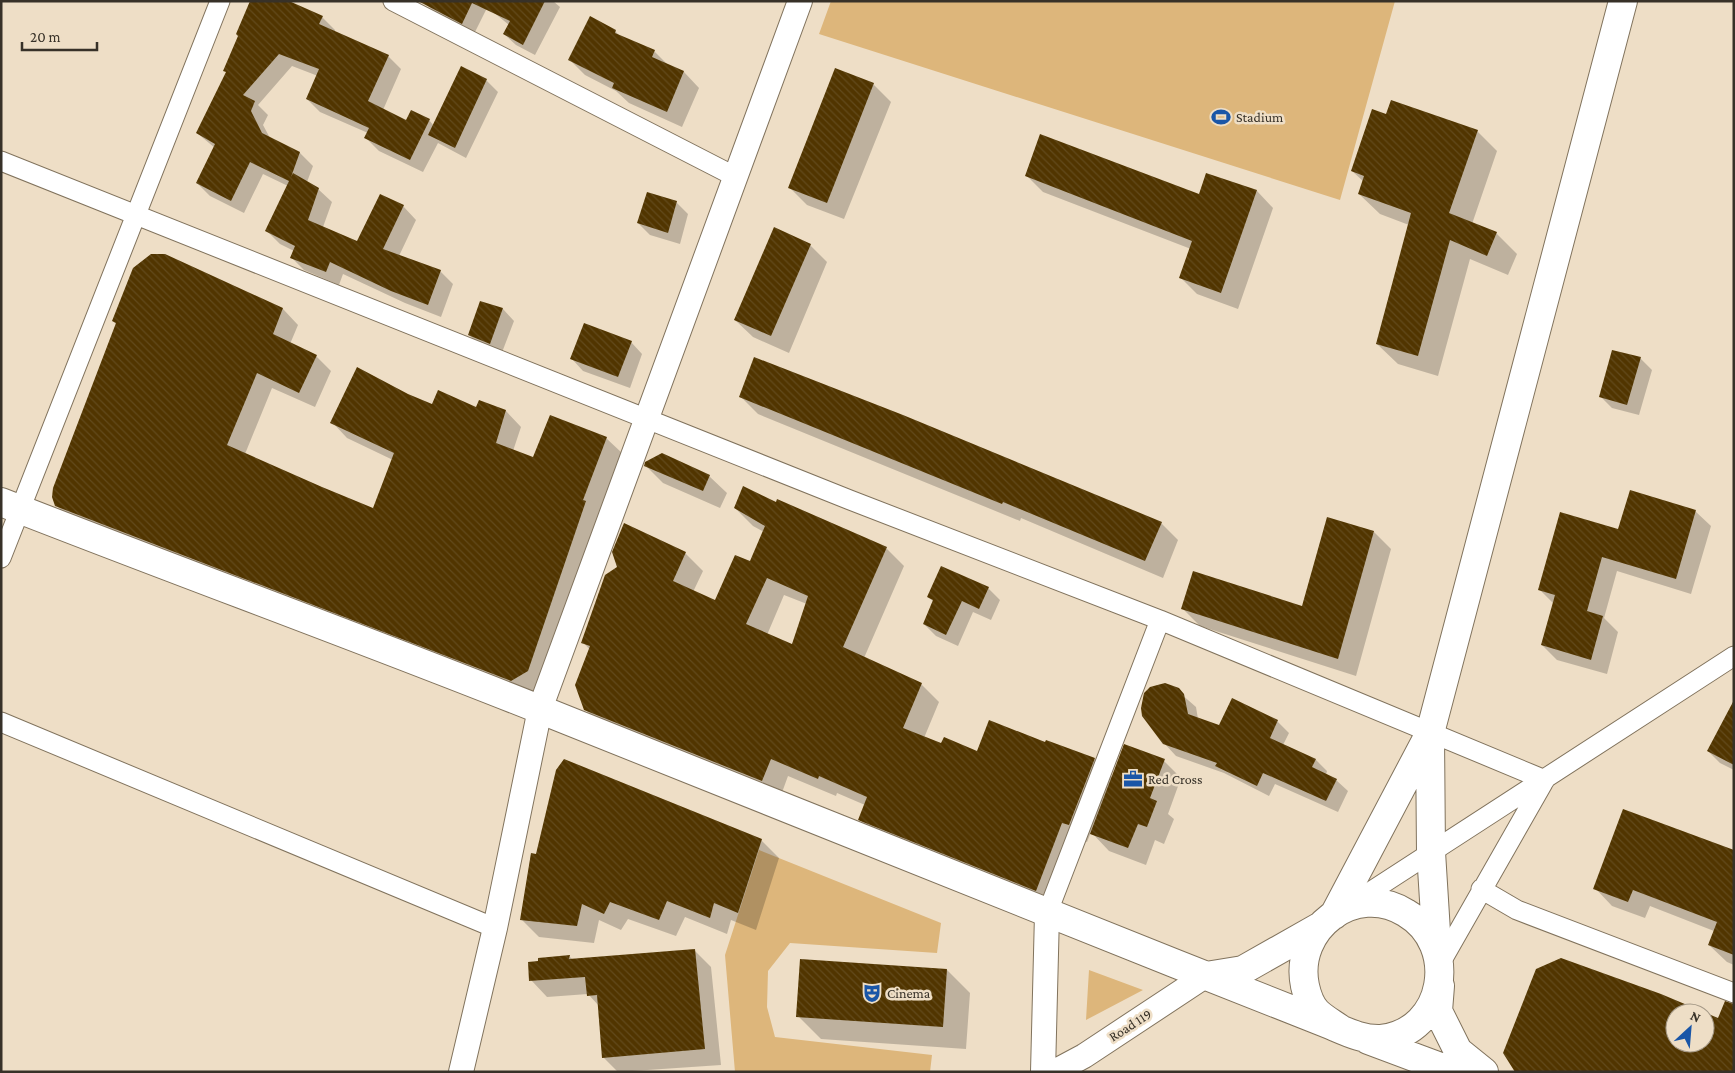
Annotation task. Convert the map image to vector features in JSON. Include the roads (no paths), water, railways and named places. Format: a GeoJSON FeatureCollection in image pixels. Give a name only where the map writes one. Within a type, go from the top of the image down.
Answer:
{"type":"FeatureCollection","features":[{"type":"Feature","properties":{"kind":"main road"},"geometry":{"type":"LineString","coordinates":[[1205,976],[1243,970],[1334,916],[1363,904],[1384,904],[1405,911],[1423,925],[1440,962],[1432,1005],[1420,1020],[1394,1036],[1380,1039],[1351,1033],[1318,1014],[1306,991],[1304,958],[1309,943],[1334,916],[1430,733],[1623,1]]}},
{"type":"Feature","properties":{"kind":"main road"},"geometry":{"type":"LineString","coordinates":[[11,506],[540,709],[1047,914],[1454,1072]]}},
{"type":"Feature","properties":{"kind":"main road"},"geometry":{"type":"LineString","coordinates":[[1430,733],[1431,852],[1440,962],[1438,1011],[1458,1050],[1484,1072]]}},
{"type":"Feature","properties":{"kind":"street"},"geometry":{"type":"LineString","coordinates":[[1,558],[11,506],[137,217],[220,1]]}},
{"type":"Feature","properties":{"kind":"street"},"geometry":{"type":"LineString","coordinates":[[393,1],[736,177]]}},
{"type":"Feature","properties":{"kind":"street"},"geometry":{"type":"LineString","coordinates":[[461,1072],[495,928],[540,709],[800,1]]}},
{"type":"Feature","properties":{"kind":"street"},"geometry":{"type":"LineString","coordinates":[[1,161],[646,419],[1160,620],[1545,780]]}},
{"type":"Feature","properties":{"kind":"street"},"geometry":{"type":"LineString","coordinates":[[1043,1072],[1047,914],[1160,620]]}},
{"type":"Feature","properties":{"kind":"street"},"geometry":{"type":"LineString","coordinates":[[1334,916],[1431,852],[1730,663]]}},
{"type":"Feature","properties":{"kind":"street"},"geometry":{"type":"LineString","coordinates":[[1,722],[495,928]]}},
{"type":"Feature","properties":{"kind":"street"},"geometry":{"type":"LineString","coordinates":[[1440,962],[1545,780]]}},
{"type":"Feature","properties":{"kind":"street"},"geometry":{"type":"LineString","coordinates":[[1481,889],[1517,910],[1734,993]]}},
{"type":"Feature","properties":{"kind":"street","name":"Road 119"},"geometry":{"type":"LineString","coordinates":[[1054,1072],[1084,1056],[1205,976]]}},
{"type":"Feature","properties":{"kind":"place","name":"Stadium"},"geometry":{"type":"Point","coordinates":[1221,117]}},
{"type":"Feature","properties":{"kind":"place","name":"Red Cross"},"geometry":{"type":"Point","coordinates":[1133,779]}},
{"type":"Feature","properties":{"kind":"place","name":"Cinema"},"geometry":{"type":"Point","coordinates":[872,993]}}]}
